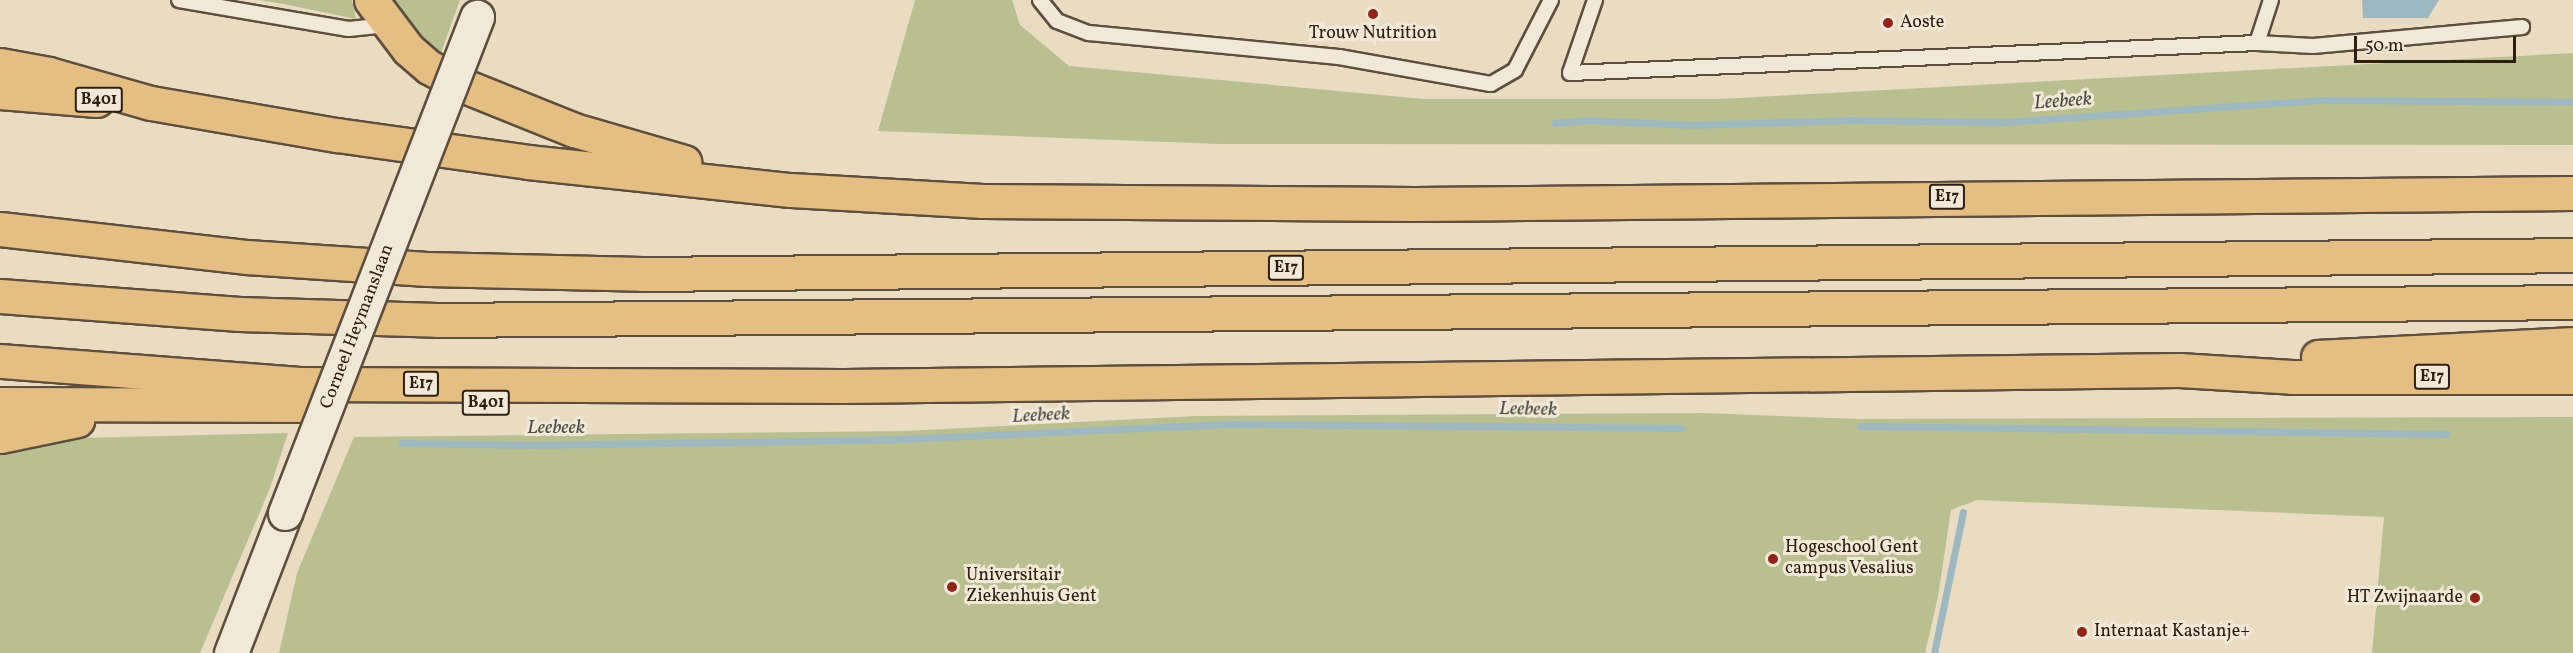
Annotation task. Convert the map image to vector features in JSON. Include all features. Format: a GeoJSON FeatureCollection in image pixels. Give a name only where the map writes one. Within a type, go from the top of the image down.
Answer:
{"type":"FeatureCollection","features":[{"type":"Feature","properties":{"kind":"highway"},"geometry":{"type":"LineString","coordinates":[[379,12],[429,67],[508,107],[637,150],[791,190]]}},
{"type":"Feature","properties":{"kind":"highway","name":"E17"},"geometry":{"type":"LineString","coordinates":[[0,65],[49,74],[151,103],[337,135],[517,160],[791,190],[982,201],[1173,205],[2573,193]]}},
{"type":"Feature","properties":{"kind":"highway","name":"B401"},"geometry":{"type":"LineString","coordinates":[[0,92],[46,98],[151,103]]}},
{"type":"Feature","properties":{"kind":"highway","name":"E17"},"geometry":{"type":"LineString","coordinates":[[2479,195],[2573,202]]}},
{"type":"Feature","properties":{"kind":"highway","name":"E17"},"geometry":{"type":"LineString","coordinates":[[0,229],[247,257],[427,269],[642,274],[2573,255]]}},
{"type":"Feature","properties":{"kind":"highway"},"geometry":{"type":"LineString","coordinates":[[0,296],[239,314],[437,321],[2573,302]]}},
{"type":"Feature","properties":{"kind":"highway","name":"E17"},"geometry":{"type":"LineString","coordinates":[[2179,370],[2293,358],[2573,344]]}},
{"type":"Feature","properties":{"kind":"highway","name":"E17"},"geometry":{"type":"LineString","coordinates":[[0,361],[296,384],[844,386],[2179,370],[2292,377],[2573,377]]}},
{"type":"Feature","properties":{"kind":"highway","name":"B401"},"geometry":{"type":"LineString","coordinates":[[0,404],[427,405],[844,386]]}},
{"type":"Feature","properties":{"kind":"highway"},"geometry":{"type":"LineString","coordinates":[[0,436],[83,419],[277,405]]}},
{"type":"Feature","properties":{"kind":"street","name":"Corneel Heymanslaan"},"geometry":{"type":"LineString","coordinates":[[231,653],[481,9]]}},
{"type":"Feature","properties":{"kind":"lane"},"geometry":{"type":"LineString","coordinates":[[179,0],[349,28],[379,12]]}},
{"type":"Feature","properties":{"kind":"lane"},"geometry":{"type":"LineString","coordinates":[[1040,0],[1057,21],[1089,33],[1339,57],[1491,84],[1515,70],[1551,0]]}},
{"type":"Feature","properties":{"kind":"lane"},"geometry":{"type":"LineString","coordinates":[[1595,0],[1570,73],[2257,43],[2313,46],[2522,27]]}},
{"type":"Feature","properties":{"kind":"lane"},"geometry":{"type":"LineString","coordinates":[[2257,43],[2271,0]]}},
{"type":"Feature","properties":{"kind":"green space"},"geometry":{"type":"Polygon","coordinates":[[[258,0],[352,0],[356,19],[284,4],[258,0]]]}},
{"type":"Feature","properties":{"kind":"green space"},"geometry":{"type":"Polygon","coordinates":[[[388,0],[460,0],[438,61],[388,0]]]}},
{"type":"Feature","properties":{"kind":"green space"},"geometry":{"type":"Polygon","coordinates":[[[915,0],[1012,0],[1020,25],[1069,66],[1424,99],[1718,99],[2573,53],[2573,145],[1220,144],[878,131],[915,0]]]}},
{"type":"Feature","properties":{"kind":"green space"},"geometry":{"type":"Polygon","coordinates":[[[1703,413],[1859,419],[2573,417],[2573,653],[2372,653],[2384,517],[1977,500],[1951,510],[1938,597],[1925,653],[279,653],[297,573],[354,437],[906,431],[1197,416],[1703,413]]]}},
{"type":"Feature","properties":{"kind":"green space"},"geometry":{"type":"Polygon","coordinates":[[[288,433],[270,488],[200,653],[0,653],[0,451],[38,439],[288,433]]]}},
{"type":"Feature","properties":{"kind":"water"},"geometry":{"type":"Polygon","coordinates":[[[2362,0],[2439,0],[2428,18],[2363,18],[2362,0]]]}},
{"type":"Feature","properties":{"kind":"waterway","name":"Leebeek"},"geometry":{"type":"LineString","coordinates":[[1555,123],[1587,120],[1692,125],[1847,120],[2006,122],[2318,100],[2573,102]]}},
{"type":"Feature","properties":{"kind":"waterway","name":"Leebeek"},"geometry":{"type":"LineString","coordinates":[[402,443],[536,445],[902,439],[1231,424],[1681,428]]}},
{"type":"Feature","properties":{"kind":"waterway","name":"Leebeek"},"geometry":{"type":"LineString","coordinates":[[1860,426],[2446,434]]}},
{"type":"Feature","properties":{"kind":"waterway"},"geometry":{"type":"LineString","coordinates":[[1934,653],[1963,512]]}},
{"type":"Feature","properties":{"kind":"place","name":"Trouw Nutrition"},"geometry":{"type":"Point","coordinates":[1373,14]}},
{"type":"Feature","properties":{"kind":"place","name":"Aoste"},"geometry":{"type":"Point","coordinates":[1888,23]}},
{"type":"Feature","properties":{"kind":"place","name":"Hogeschool Gent campus Vesalius"},"geometry":{"type":"Point","coordinates":[1773,559]}},
{"type":"Feature","properties":{"kind":"place","name":"Universitair Ziekenhuis Gent"},"geometry":{"type":"Point","coordinates":[952,587]}},
{"type":"Feature","properties":{"kind":"place","name":"HT Zwijnaarde"},"geometry":{"type":"Point","coordinates":[2475,598]}},
{"type":"Feature","properties":{"kind":"place","name":"Internaat Kastanje+"},"geometry":{"type":"Point","coordinates":[2082,632]}}]}
